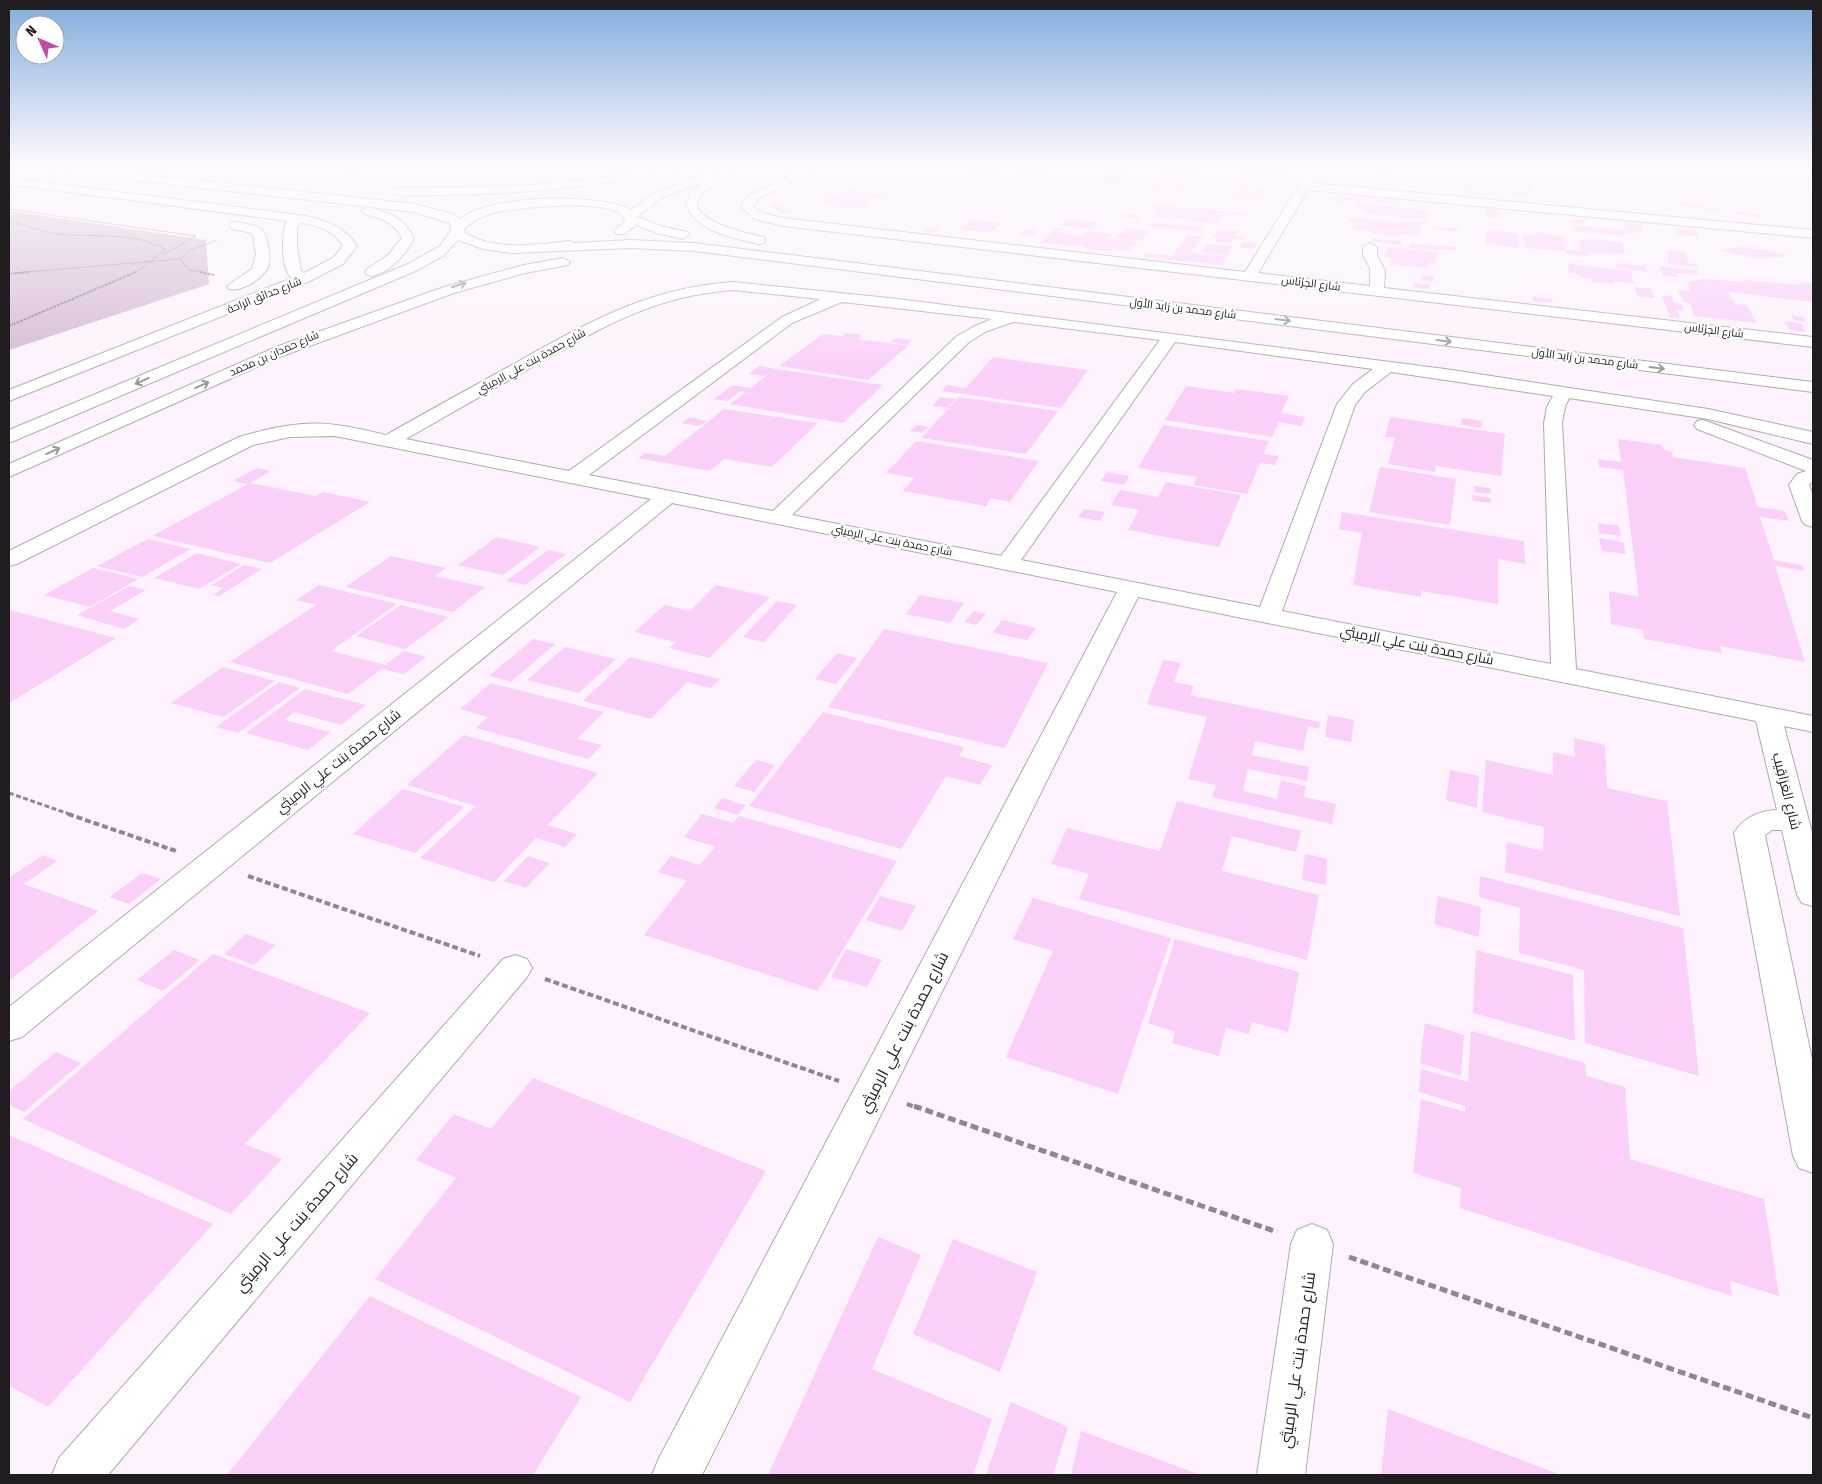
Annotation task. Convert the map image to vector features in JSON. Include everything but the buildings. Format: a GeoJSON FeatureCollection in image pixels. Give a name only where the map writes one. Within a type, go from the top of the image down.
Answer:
{"type":"FeatureCollection","features":[{"type":"Feature","properties":{"kind":"street"},"geometry":{"type":"LineString","coordinates":[[234,286],[258,274],[262,266],[263,248],[259,235]]}},
{"type":"Feature","properties":{"kind":"street"},"geometry":{"type":"LineString","coordinates":[[290,235],[294,273],[303,279]]}},
{"type":"Feature","properties":{"kind":"street","name":"شارع حدائق الراحة"},"geometry":{"type":"LineString","coordinates":[[9,396],[303,279],[338,261],[350,246],[342,235]]}},
{"type":"Feature","properties":{"kind":"street"},"geometry":{"type":"LineString","coordinates":[[227,344],[280,314],[373,271],[392,259],[404,248],[408,238],[407,235]]}},
{"type":"Feature","properties":{"kind":"street","name":"شارع حمدان بن محمد"},"geometry":{"type":"LineString","coordinates":[[9,437],[426,260],[445,248],[455,235]]}},
{"type":"Feature","properties":{"kind":"street"},"geometry":{"type":"LineString","coordinates":[[461,235],[464,239],[482,245],[510,248],[548,248],[611,235]]}},
{"type":"Feature","properties":{"kind":"street","name":"شارع محمد بن زايد الأول"},"geometry":{"type":"LineString","coordinates":[[684,235],[1813,387]]}},
{"type":"Feature","properties":{"kind":"street"},"geometry":{"type":"LineString","coordinates":[[739,235],[769,241]]}},
{"type":"Feature","properties":{"kind":"street","name":"شارع الجِرْنَاس"},"geometry":{"type":"LineString","coordinates":[[900,235],[1813,342]]}},
{"type":"Feature","properties":{"kind":"street"},"geometry":{"type":"LineString","coordinates":[[1250,275],[1275,235]]}},
{"type":"Feature","properties":{"kind":"street","name":"شارع محمد بن زايد الأول"},"geometry":{"type":"LineString","coordinates":[[548,248],[631,244],[694,246],[851,258],[1813,374]]}},
{"type":"Feature","properties":{"kind":"street"},"geometry":{"type":"LineString","coordinates":[[1370,247],[1370,255],[1377,263],[1379,270],[1377,290]]}},
{"type":"Feature","properties":{"kind":"street","name":"شارع حمدان بن محمد"},"geometry":{"type":"LineString","coordinates":[[9,471],[477,264],[548,248]]}},
{"type":"Feature","properties":{"kind":"street"},"geometry":{"type":"LineString","coordinates":[[265,357],[461,284],[500,273],[546,264],[625,255],[682,254],[851,258]]}},
{"type":"Feature","properties":{"kind":"street","name":"شارع حمدة بنت علي الرميثي"},"geometry":{"type":"LineString","coordinates":[[390,440],[608,318],[634,307],[679,294],[703,288],[734,286],[1013,317],[1388,366],[1683,410],[1758,424],[1813,438]]}},
{"type":"Feature","properties":{"kind":"street"},"geometry":{"type":"LineString","coordinates":[[573,477],[787,320],[805,310],[842,297]]}},
{"type":"Feature","properties":{"kind":"street"},"geometry":{"type":"LineString","coordinates":[[777,518],[964,339],[985,327],[1013,317]]}},
{"type":"Feature","properties":{"kind":"street"},"geometry":{"type":"LineString","coordinates":[[1007,563],[1171,337]]}},
{"type":"Feature","properties":{"kind":"street"},"geometry":{"type":"LineString","coordinates":[[1269,615],[1346,404],[1359,388],[1388,366]]}},
{"type":"Feature","properties":{"kind":"street"},"geometry":{"type":"LineString","coordinates":[[1564,392],[1556,407],[1553,423],[1564,674]]}},
{"type":"Feature","properties":{"kind":"street"},"geometry":{"type":"LineString","coordinates":[[1683,410],[1695,420],[1715,431],[1813,467]]}},
{"type":"Feature","properties":{"kind":"street"},"geometry":{"type":"LineString","coordinates":[[9,430],[32,428]]}},
{"type":"Feature","properties":{"kind":"street","name":"شارع حمدة بنت علي الرميثي"},"geometry":{"type":"LineString","coordinates":[[9,559],[246,441],[282,431],[319,428],[390,440],[1813,724]]}},
{"type":"Feature","properties":{"kind":"street"},"geometry":{"type":"LineString","coordinates":[[1813,475],[1804,478],[1799,485],[1813,521]]}},
{"type":"Feature","properties":{"kind":"street","name":"شارع حمدة بنت علي الرميثي"},"geometry":{"type":"LineString","coordinates":[[9,1027],[668,496]]}},
{"type":"Feature","properties":{"kind":"street","name":"شارع حمدة بنت علي الرميثي"},"geometry":{"type":"LineString","coordinates":[[676,1475],[1131,588]]}},
{"type":"Feature","properties":{"kind":"street","name":"شارع العَرَاقِيب"},"geometry":{"type":"LineString","coordinates":[[1768,715],[1813,896]]}},
{"type":"Feature","properties":{"kind":"street"},"geometry":{"type":"LineString","coordinates":[[1794,821],[1776,819],[1764,821],[1755,825],[1748,833],[1813,1156]]}},
{"type":"Feature","properties":{"kind":"street","name":"شارع حمدة بنت علي الرميثي"},"geometry":{"type":"LineString","coordinates":[[76,1475],[515,968]]}},
{"type":"Feature","properties":{"kind":"street","name":"شارع حمدة بنت علي الرميثي"},"geometry":{"type":"LineString","coordinates":[[1281,1475],[1312,1244]]}},
{"type":"Feature","properties":{"kind":"path"},"geometry":{"type":"LineString","coordinates":[[91,235],[112,236],[159,244],[165,249],[160,256]]}},
{"type":"Feature","properties":{"kind":"path"},"geometry":{"type":"LineString","coordinates":[[9,326],[55,305],[138,272],[148,262],[196,236],[191,235]]}},
{"type":"Feature","properties":{"kind":"path"},"geometry":{"type":"LineString","coordinates":[[9,274],[180,259],[190,250],[237,235]]}},
{"type":"Feature","properties":{"kind":"path"},"geometry":{"type":"LineString","coordinates":[[180,259],[189,270],[247,280]]}},
{"type":"Feature","properties":{"kind":"path"},"geometry":{"type":"LineString","coordinates":[[9,793],[1813,1418]]}},
{"type":"Feature","properties":{"kind":"shaded area"},"geometry":{"type":"Polygon","coordinates":[[[9,235],[174,235],[206,240],[209,284],[9,350],[9,235]]]}}]}
